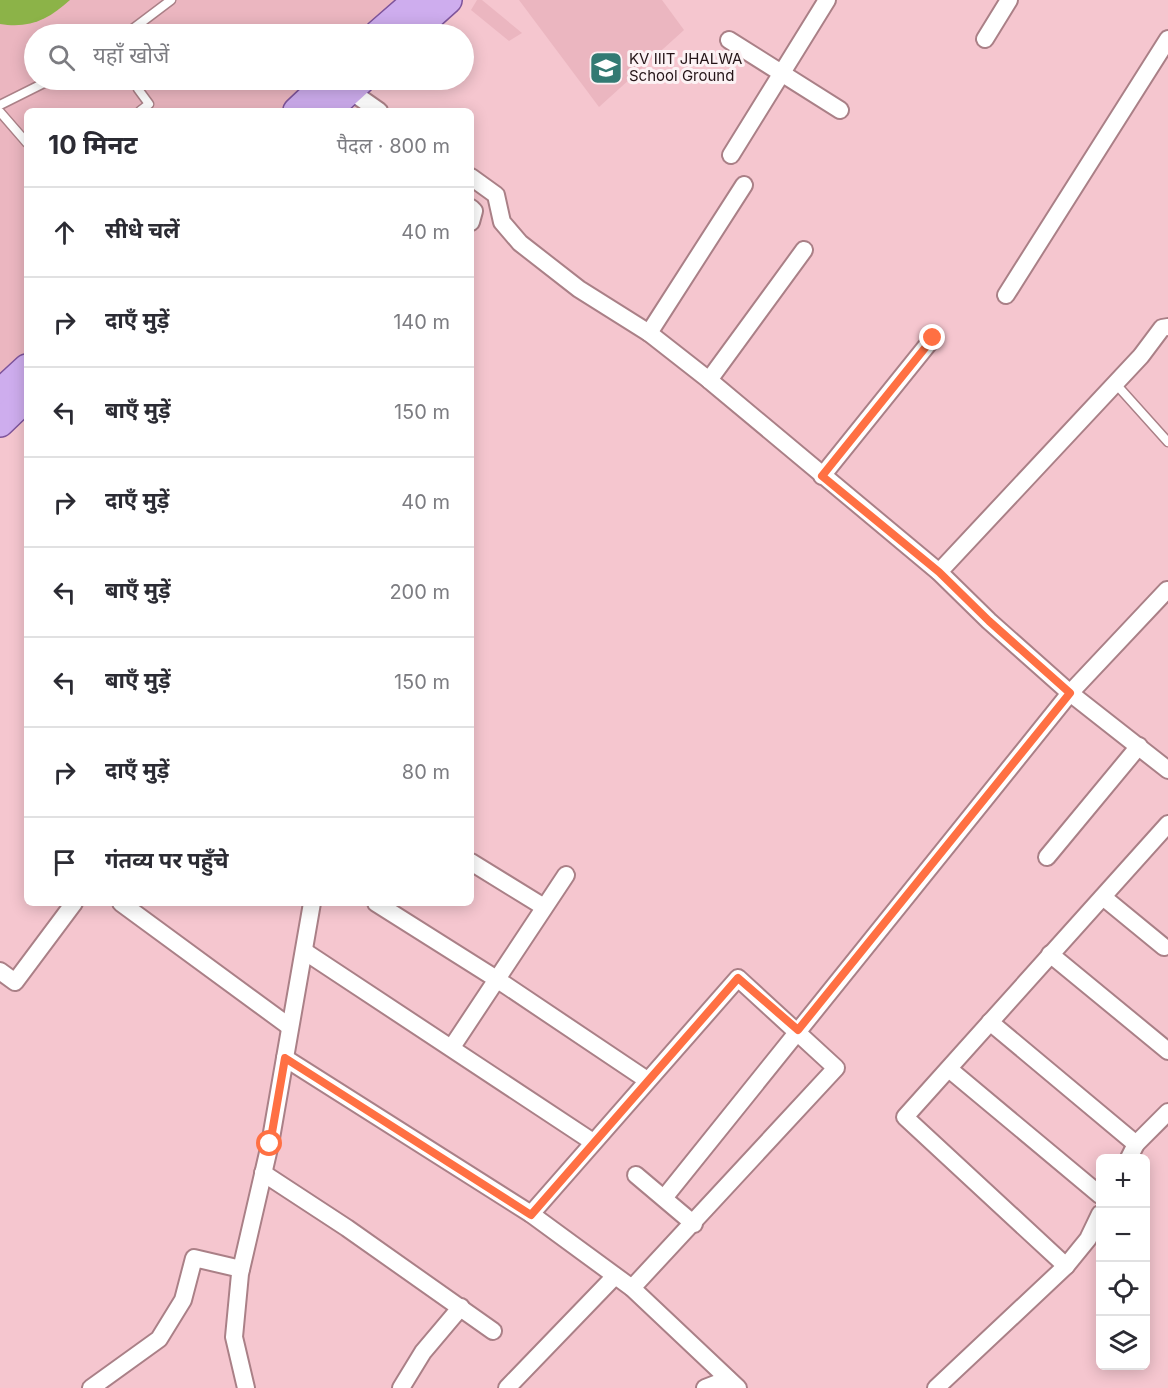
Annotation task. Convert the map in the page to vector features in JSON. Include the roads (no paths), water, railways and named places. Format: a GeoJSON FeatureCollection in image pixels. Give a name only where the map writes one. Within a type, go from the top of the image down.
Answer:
{"type":"FeatureCollection","features":[{"type":"Feature","properties":{"kind":"main road"},"geometry":{"type":"LineString","coordinates":[[389,24],[417,0]]}},
{"type":"Feature","properties":{"kind":"main road"},"geometry":{"type":"LineString","coordinates":[[421,24],[448,0]]}},
{"type":"Feature","properties":{"kind":"main road"},"geometry":{"type":"LineString","coordinates":[[302,108],[334,90]]}},
{"type":"Feature","properties":{"kind":"main road"},"geometry":{"type":"LineString","coordinates":[[329,108],[342,90]]}},
{"type":"Feature","properties":{"kind":"main road"},"geometry":{"type":"LineString","coordinates":[[0,393],[24,371]]}},
{"type":"Feature","properties":{"kind":"main road"},"geometry":{"type":"LineString","coordinates":[[0,423],[24,400]]}},
{"type":"Feature","properties":{"kind":"street"},"geometry":{"type":"LineString","coordinates":[[731,156],[827,0]]}},
{"type":"Feature","properties":{"kind":"street"},"geometry":{"type":"LineString","coordinates":[[986,39],[1009,0]]}},
{"type":"Feature","properties":{"kind":"street"},"geometry":{"type":"LineString","coordinates":[[1006,296],[1168,39]]}},
{"type":"Feature","properties":{"kind":"street"},"geometry":{"type":"LineString","coordinates":[[729,40],[840,110]]}},
{"type":"Feature","properties":{"kind":"street"},"geometry":{"type":"LineString","coordinates":[[355,90],[376,108]]}},
{"type":"Feature","properties":{"kind":"street"},"geometry":{"type":"LineString","coordinates":[[474,179],[496,195],[502,222],[520,243],[579,289],[649,333],[709,380],[939,572],[989,621],[1070,693],[1139,746],[1166,763]]}},
{"type":"Feature","properties":{"kind":"street"},"geometry":{"type":"LineString","coordinates":[[649,333],[744,185]]}},
{"type":"Feature","properties":{"kind":"street"},"geometry":{"type":"LineString","coordinates":[[709,380],[804,250]]}},
{"type":"Feature","properties":{"kind":"street"},"geometry":{"type":"LineString","coordinates":[[939,572],[1166,330]]}},
{"type":"Feature","properties":{"kind":"street"},"geometry":{"type":"LineString","coordinates":[[822,476],[933,338]]}},
{"type":"Feature","properties":{"kind":"street"},"geometry":{"type":"LineString","coordinates":[[664,1198],[1070,693],[1167,590]]}},
{"type":"Feature","properties":{"kind":"street"},"geometry":{"type":"LineString","coordinates":[[1047,857],[1139,746]]}},
{"type":"Feature","properties":{"kind":"street"},"geometry":{"type":"LineString","coordinates":[[1066,1266],[905,1118],[1168,825]]}},
{"type":"Feature","properties":{"kind":"street"},"geometry":{"type":"LineString","coordinates":[[474,864],[544,907]]}},
{"type":"Feature","properties":{"kind":"street"},"geometry":{"type":"LineString","coordinates":[[452,1047],[566,875]]}},
{"type":"Feature","properties":{"kind":"street"},"geometry":{"type":"LineString","coordinates":[[1103,897],[1164,947]]}},
{"type":"Feature","properties":{"kind":"street"},"geometry":{"type":"LineString","coordinates":[[0,971],[15,982],[72,906]]}},
{"type":"Feature","properties":{"kind":"street"},"geometry":{"type":"LineString","coordinates":[[125,906],[290,1026]]}},
{"type":"Feature","properties":{"kind":"street"},"geometry":{"type":"LineString","coordinates":[[246,1388],[234,1337],[242,1269],[263,1173],[312,906]]}},
{"type":"Feature","properties":{"kind":"street"},"geometry":{"type":"LineString","coordinates":[[381,906],[498,980],[647,1080]]}},
{"type":"Feature","properties":{"kind":"street"},"geometry":{"type":"LineString","coordinates":[[304,951],[593,1142]]}},
{"type":"Feature","properties":{"kind":"street"},"geometry":{"type":"LineString","coordinates":[[1050,954],[1168,1051]]}},
{"type":"Feature","properties":{"kind":"street"},"geometry":{"type":"LineString","coordinates":[[531,1215],[738,978],[798,1030],[836,1068],[694,1224],[632,1288]]}},
{"type":"Feature","properties":{"kind":"street"},"geometry":{"type":"LineString","coordinates":[[990,1022],[1133,1151],[1168,1112]]}},
{"type":"Feature","properties":{"kind":"street"},"geometry":{"type":"LineString","coordinates":[[285,1058],[531,1215],[632,1288],[733,1384]]}},
{"type":"Feature","properties":{"kind":"street"},"geometry":{"type":"LineString","coordinates":[[950,1069],[1096,1191]]}},
{"type":"Feature","properties":{"kind":"street"},"geometry":{"type":"LineString","coordinates":[[263,1173],[493,1331]]}},
{"type":"Feature","properties":{"kind":"street"},"geometry":{"type":"LineString","coordinates":[[636,1175],[694,1224]]}},
{"type":"Feature","properties":{"kind":"street"},"geometry":{"type":"LineString","coordinates":[[936,1388],[1066,1266],[1088,1239],[1096,1224]]}},
{"type":"Feature","properties":{"kind":"street"},"geometry":{"type":"LineString","coordinates":[[91,1388],[159,1339],[183,1300],[194,1258],[242,1269]]}},
{"type":"Feature","properties":{"kind":"street"},"geometry":{"type":"LineString","coordinates":[[507,1388],[615,1276]]}},
{"type":"Feature","properties":{"kind":"street"},"geometry":{"type":"LineString","coordinates":[[401,1388],[423,1352],[461,1307]]}},
{"type":"Feature","properties":{"kind":"street"},"geometry":{"type":"LineString","coordinates":[[705,1388],[733,1384]]}},
{"type":"Feature","properties":{"kind":"lane"},"geometry":{"type":"LineString","coordinates":[[139,24],[171,0]]}},
{"type":"Feature","properties":{"kind":"lane"},"geometry":{"type":"LineString","coordinates":[[0,105],[30,90]]}},
{"type":"Feature","properties":{"kind":"lane"},"geometry":{"type":"LineString","coordinates":[[139,90],[149,104],[144,108]]}},
{"type":"Feature","properties":{"kind":"lane"},"geometry":{"type":"LineString","coordinates":[[0,112],[24,140]]}},
{"type":"Feature","properties":{"kind":"lane"},"geometry":{"type":"LineString","coordinates":[[1115,383],[1168,442]]}},
{"type":"Feature","properties":{"kind":"place","name":"KV IIIT JHALWA School Ground"},"geometry":{"type":"Point","coordinates":[606,68]}}]}
